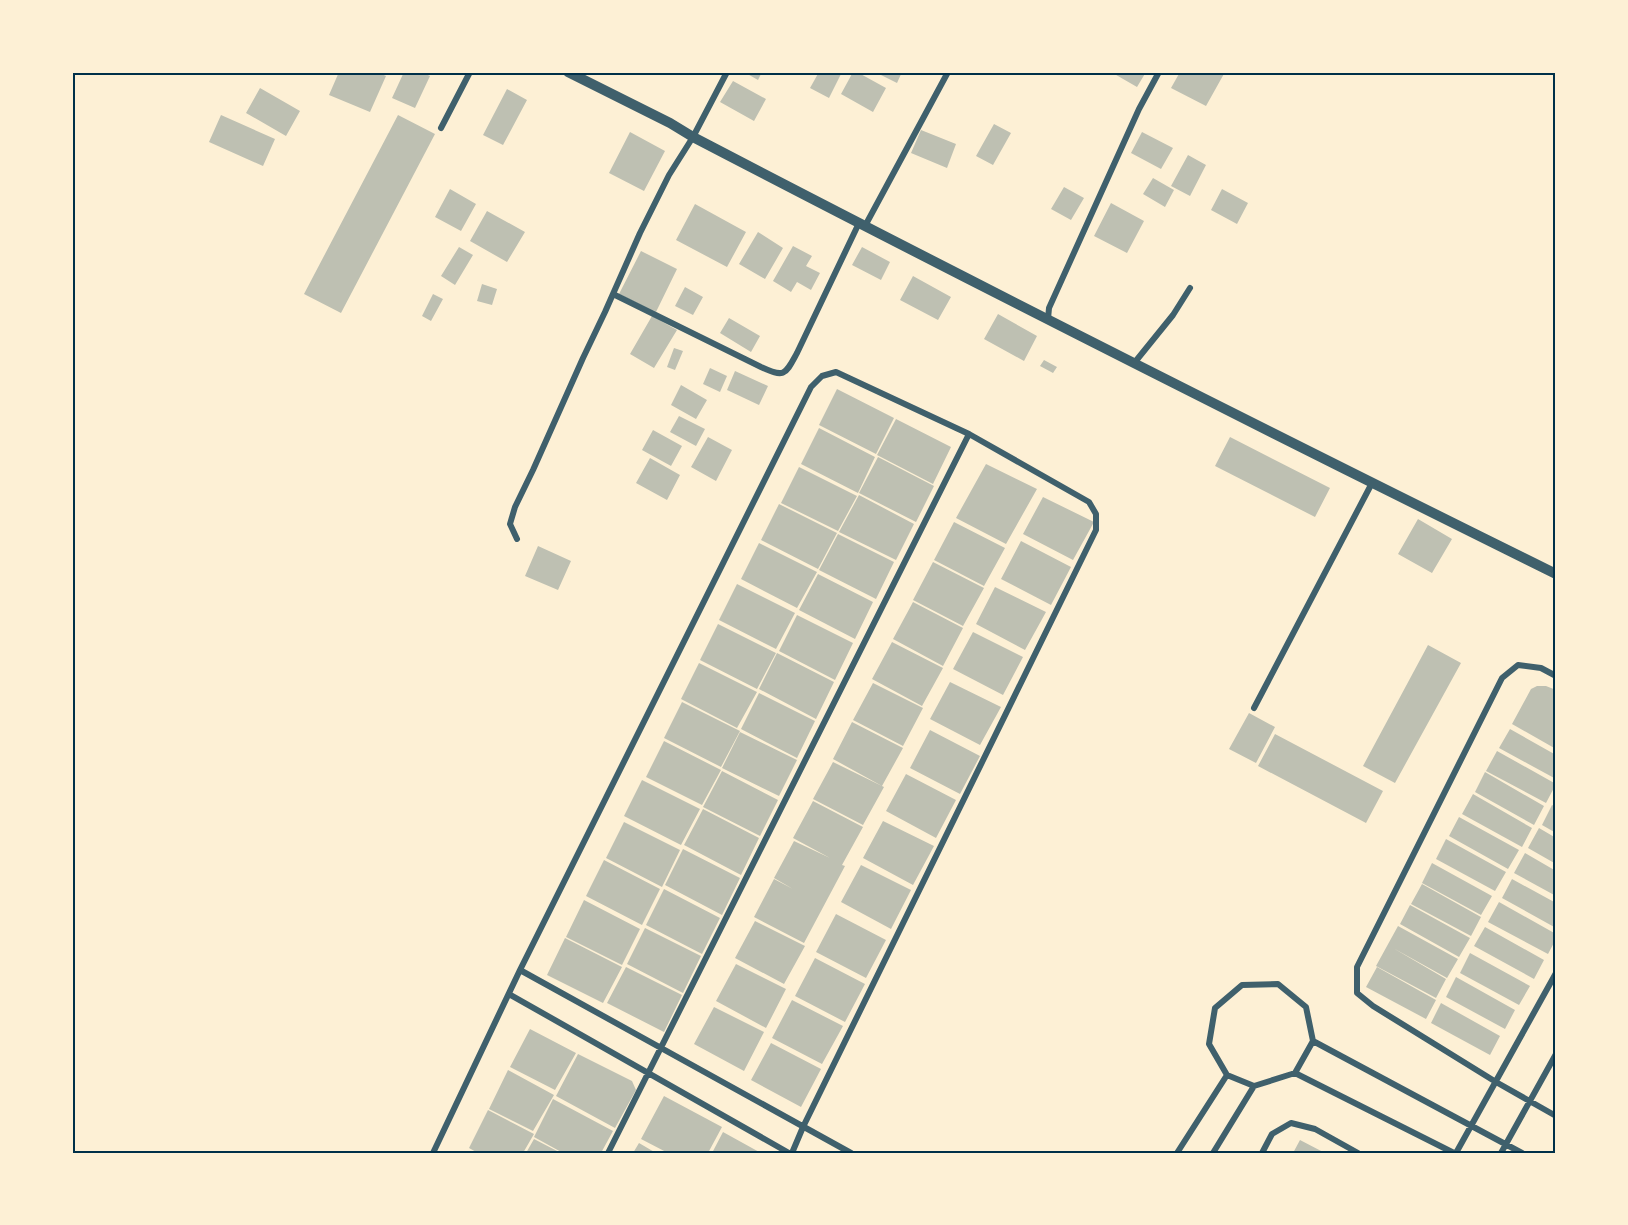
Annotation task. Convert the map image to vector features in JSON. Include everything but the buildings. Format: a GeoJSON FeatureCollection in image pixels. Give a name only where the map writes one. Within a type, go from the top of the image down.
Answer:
{"type":"FeatureCollection","features":[{"type":"Feature","properties":{"kind":"street"},"geometry":{"type":"LineString","coordinates":[[441,128],[470,72]]}},
{"type":"Feature","properties":{"kind":"street"},"geometry":{"type":"LineString","coordinates":[[568,72],[863,224],[1048,314],[1372,483],[1556,574]]}},
{"type":"Feature","properties":{"kind":"street"},"geometry":{"type":"LineString","coordinates":[[517,539],[510,524],[515,507],[640,233],[669,175],[694,135],[727,72]]}},
{"type":"Feature","properties":{"kind":"street"},"geometry":{"type":"LineString","coordinates":[[613,294],[761,367],[778,374],[783,373],[789,368],[863,224],[948,72]]}},
{"type":"Feature","properties":{"kind":"street"},"geometry":{"type":"LineString","coordinates":[[1048,314],[1139,109],[1159,72]]}},
{"type":"Feature","properties":{"kind":"street"},"geometry":{"type":"LineString","coordinates":[[1137,360],[1173,315],[1190,288]]}},
{"type":"Feature","properties":{"kind":"street"},"geometry":{"type":"LineString","coordinates":[[433,1153],[520,970],[811,387],[822,376],[836,372],[969,434],[1089,502],[1096,514],[1096,530],[790,1153],[509,994]]}},
{"type":"Feature","properties":{"kind":"street"},"geometry":{"type":"LineString","coordinates":[[608,1153],[969,434]]}},
{"type":"Feature","properties":{"kind":"street"},"geometry":{"type":"LineString","coordinates":[[1254,708],[1372,483]]}},
{"type":"Feature","properties":{"kind":"street"},"geometry":{"type":"LineString","coordinates":[[1556,676],[1541,668],[1518,664],[1502,678],[1357,967],[1357,993],[1373,1006],[1556,1116]]}},
{"type":"Feature","properties":{"kind":"street"},"geometry":{"type":"LineString","coordinates":[[520,970],[851,1153]]}},
{"type":"Feature","properties":{"kind":"street"},"geometry":{"type":"LineString","coordinates":[[1295,1073],[1455,1153],[1556,973]]}},
{"type":"Feature","properties":{"kind":"street"},"geometry":{"type":"LineString","coordinates":[[1278,984],[1306,1006],[1313,1041],[1295,1073],[1254,1086],[1227,1075],[1209,1044],[1215,1008],[1242,985],[1278,984]]}},
{"type":"Feature","properties":{"kind":"street"},"geometry":{"type":"LineString","coordinates":[[1313,1041],[1522,1153]]}},
{"type":"Feature","properties":{"kind":"street"},"geometry":{"type":"LineString","coordinates":[[1501,1153],[1556,1054]]}},
{"type":"Feature","properties":{"kind":"street"},"geometry":{"type":"LineString","coordinates":[[1177,1153],[1227,1075]]}},
{"type":"Feature","properties":{"kind":"street"},"geometry":{"type":"LineString","coordinates":[[1213,1153],[1254,1086]]}},
{"type":"Feature","properties":{"kind":"street"},"geometry":{"type":"LineString","coordinates":[[1262,1153],[1272,1134],[1291,1123],[1315,1129],[1358,1153]]}}]}
